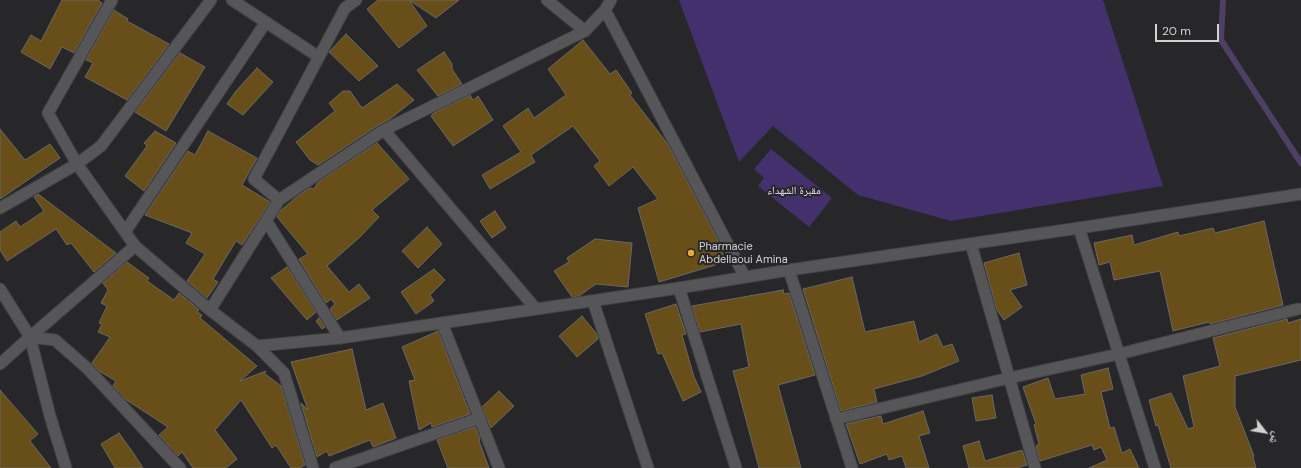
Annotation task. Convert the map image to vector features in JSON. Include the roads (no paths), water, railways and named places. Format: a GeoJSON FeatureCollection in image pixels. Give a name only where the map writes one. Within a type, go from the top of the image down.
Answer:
{"type":"FeatureCollection","features":[{"type":"Feature","properties":{"kind":"street"},"geometry":{"type":"LineString","coordinates":[[112,0],[48,113],[77,164],[134,246],[210,310],[257,346],[284,374],[313,468]]}},
{"type":"Feature","properties":{"kind":"street"},"geometry":{"type":"LineString","coordinates":[[0,208],[77,164],[100,146],[211,0]]}},
{"type":"Feature","properties":{"kind":"street"},"geometry":{"type":"LineString","coordinates":[[232,0],[319,57]]}},
{"type":"Feature","properties":{"kind":"street"},"geometry":{"type":"LineString","coordinates":[[279,200],[254,179],[345,8],[356,0]]}},
{"type":"Feature","properties":{"kind":"street"},"geometry":{"type":"LineString","coordinates":[[547,0],[585,31]]}},
{"type":"Feature","properties":{"kind":"street"},"geometry":{"type":"LineString","coordinates":[[210,310],[267,222],[279,200],[384,130],[585,31],[608,5],[745,277]]}},
{"type":"Feature","properties":{"kind":"street"},"geometry":{"type":"LineString","coordinates":[[125,232],[266,22]]}},
{"type":"Feature","properties":{"kind":"street"},"geometry":{"type":"LineString","coordinates":[[384,130],[536,309]]}},
{"type":"Feature","properties":{"kind":"street"},"geometry":{"type":"LineString","coordinates":[[257,346],[340,338],[1301,194]]}},
{"type":"Feature","properties":{"kind":"street"},"geometry":{"type":"LineString","coordinates":[[267,222],[340,338]]}},
{"type":"Feature","properties":{"kind":"street"},"geometry":{"type":"LineString","coordinates":[[1079,228],[1155,468]]}},
{"type":"Feature","properties":{"kind":"street"},"geometry":{"type":"LineString","coordinates":[[971,244],[1035,468]]}},
{"type":"Feature","properties":{"kind":"street"},"geometry":{"type":"LineString","coordinates":[[0,364],[134,246]]}},
{"type":"Feature","properties":{"kind":"street"},"geometry":{"type":"LineString","coordinates":[[789,270],[852,468]]}},
{"type":"Feature","properties":{"kind":"street"},"geometry":{"type":"LineString","coordinates":[[679,288],[736,468]]}},
{"type":"Feature","properties":{"kind":"street"},"geometry":{"type":"LineString","coordinates":[[0,289],[30,337],[50,416],[66,468]]}},
{"type":"Feature","properties":{"kind":"street"},"geometry":{"type":"LineString","coordinates":[[593,301],[648,468]]}},
{"type":"Feature","properties":{"kind":"street"},"geometry":{"type":"LineString","coordinates":[[836,419],[1009,378],[1119,354],[1298,309]]}},
{"type":"Feature","properties":{"kind":"street"},"geometry":{"type":"LineString","coordinates":[[442,323],[499,468]]}},
{"type":"Feature","properties":{"kind":"street"},"geometry":{"type":"LineString","coordinates":[[30,337],[55,340],[87,368],[180,468]]}},
{"type":"Feature","properties":{"kind":"street"},"geometry":{"type":"LineString","coordinates":[[335,468],[480,418]]}},
{"type":"Feature","properties":{"kind":"waterway"},"geometry":{"type":"LineString","coordinates":[[1223,0],[1221,40],[1301,163]]}},
{"type":"Feature","properties":{"kind":"place","name":"Pharmacie Abdellaoui Amina"},"geometry":{"type":"Point","coordinates":[691,253]}},
{"type":"Feature","properties":{"kind":"park label","name":"مقبرة الشهداء"},"geometry":{"type":"Point","coordinates":[794,191]}}]}
